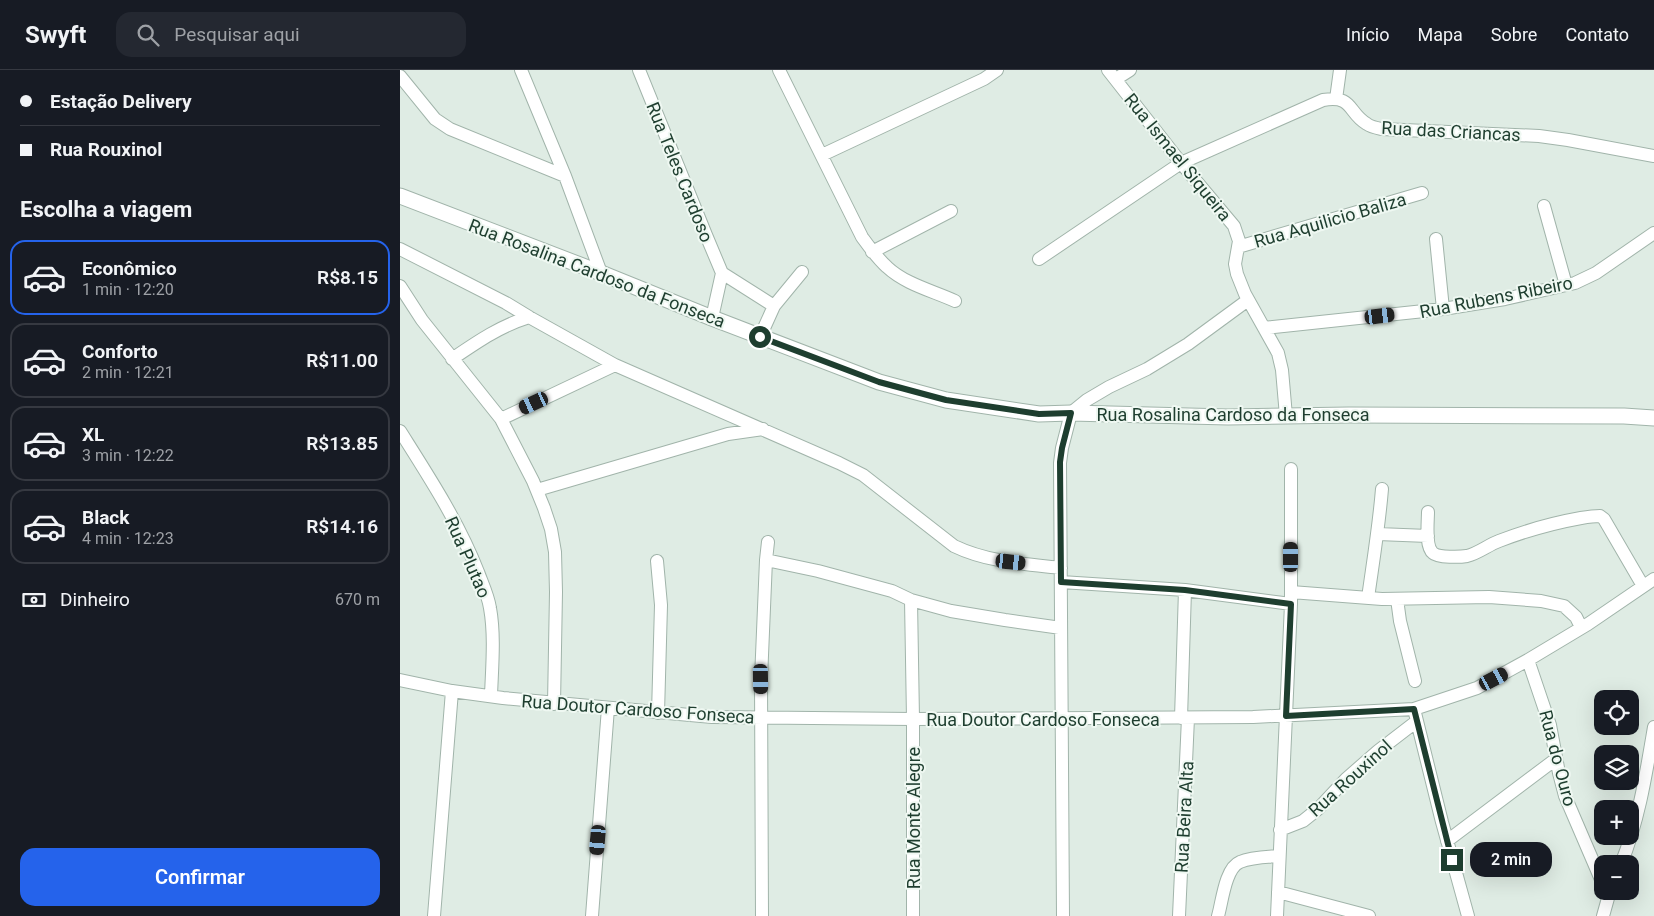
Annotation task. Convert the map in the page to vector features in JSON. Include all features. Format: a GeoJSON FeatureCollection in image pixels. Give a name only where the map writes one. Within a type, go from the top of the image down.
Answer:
{"type":"FeatureCollection","features":[{"type":"Feature","properties":{"kind":"street"},"geometry":{"type":"LineString","coordinates":[[521,70],[565,176],[601,273]]}},
{"type":"Feature","properties":{"kind":"street","name":"Rua Teles Cardoso"},"geometry":{"type":"LineString","coordinates":[[639,70],[722,274]]}},
{"type":"Feature","properties":{"kind":"street"},"geometry":{"type":"LineString","coordinates":[[779,70],[862,237],[872,252],[889,269],[907,280],[955,301]]}},
{"type":"Feature","properties":{"kind":"street"},"geometry":{"type":"LineString","coordinates":[[822,155],[984,79],[997,70]]}},
{"type":"Feature","properties":{"kind":"street"},"geometry":{"type":"LineString","coordinates":[[1112,74],[1130,70]]}},
{"type":"Feature","properties":{"kind":"street"},"geometry":{"type":"LineString","coordinates":[[1039,259],[1181,164],[1314,103],[1336,98],[1340,70]]}},
{"type":"Feature","properties":{"kind":"street","name":"Rua Ismael Siqueira"},"geometry":{"type":"LineString","coordinates":[[1112,74],[1181,164],[1234,226],[1239,241],[1235,264],[1237,274],[1248,300],[1278,353],[1282,370],[1286,416]]}},
{"type":"Feature","properties":{"kind":"street"},"geometry":{"type":"LineString","coordinates":[[400,76],[434,119],[450,130],[565,176]]}},
{"type":"Feature","properties":{"kind":"street","name":"Rua das Criancas"},"geometry":{"type":"LineString","coordinates":[[1336,98],[1351,106],[1365,123],[1382,130],[1539,136],[1654,156]]}},
{"type":"Feature","properties":{"kind":"street","name":"Rua Aquilicio Baliza"},"geometry":{"type":"LineString","coordinates":[[1238,247],[1422,193]]}},
{"type":"Feature","properties":{"kind":"street","name":"Rua Rosalina Cardoso da Fonseca"},"geometry":{"type":"LineString","coordinates":[[400,196],[879,382],[946,400],[1039,414],[1071,413],[1228,417],[1624,416],[1654,418]]}},
{"type":"Feature","properties":{"kind":"street"},"geometry":{"type":"LineString","coordinates":[[1544,206],[1566,285]]}},
{"type":"Feature","properties":{"kind":"street"},"geometry":{"type":"LineString","coordinates":[[872,252],[951,211]]}},
{"type":"Feature","properties":{"kind":"street","name":"Rua Rubens Ribeiro"},"geometry":{"type":"LineString","coordinates":[[1264,328],[1443,309],[1505,299],[1575,283],[1596,273],[1654,233]]}},
{"type":"Feature","properties":{"kind":"street"},"geometry":{"type":"LineString","coordinates":[[1436,239],[1443,309]]}},
{"type":"Feature","properties":{"kind":"street"},"geometry":{"type":"LineString","coordinates":[[400,248],[506,303],[615,365],[763,429],[863,475],[954,546],[969,553],[1011,562],[1061,568]]}},
{"type":"Feature","properties":{"kind":"street"},"geometry":{"type":"LineString","coordinates":[[760,337],[774,306],[802,272]]}},
{"type":"Feature","properties":{"kind":"street"},"geometry":{"type":"LineString","coordinates":[[712,318],[722,274],[774,306]]}},
{"type":"Feature","properties":{"kind":"street"},"geometry":{"type":"LineString","coordinates":[[400,286],[422,320],[501,419],[537,490],[551,529],[555,552],[554,704]]}},
{"type":"Feature","properties":{"kind":"street"},"geometry":{"type":"LineString","coordinates":[[1063,916],[1060,719],[1060,462],[1071,413],[1087,400],[1109,387],[1188,344],[1248,300]]}},
{"type":"Feature","properties":{"kind":"street"},"geometry":{"type":"LineString","coordinates":[[452,359],[481,339],[509,324],[529,317]]}},
{"type":"Feature","properties":{"kind":"street"},"geometry":{"type":"LineString","coordinates":[[501,419],[615,365]]}},
{"type":"Feature","properties":{"kind":"street"},"geometry":{"type":"LineString","coordinates":[[537,490],[728,434],[763,429]]}},
{"type":"Feature","properties":{"kind":"street","name":"Rua Plutao"},"geometry":{"type":"LineString","coordinates":[[400,431],[431,478],[467,544],[490,605],[493,632],[491,696]]}},
{"type":"Feature","properties":{"kind":"street"},"geometry":{"type":"LineString","coordinates":[[1277,916],[1291,598],[1291,469]]}},
{"type":"Feature","properties":{"kind":"street"},"geometry":{"type":"LineString","coordinates":[[1368,598],[1375,543],[1378,534],[1382,489]]}},
{"type":"Feature","properties":{"kind":"street"},"geometry":{"type":"LineString","coordinates":[[1428,512],[1428,536],[1432,553],[1439,556],[1461,557],[1474,554],[1496,541],[1537,528],[1569,520],[1600,516],[1649,583]]}},
{"type":"Feature","properties":{"kind":"street"},"geometry":{"type":"LineString","coordinates":[[1378,534],[1428,536]]}},
{"type":"Feature","properties":{"kind":"street"},"geometry":{"type":"LineString","coordinates":[[762,916],[761,679],[768,542]]}},
{"type":"Feature","properties":{"kind":"street"},"geometry":{"type":"LineString","coordinates":[[657,560],[661,605],[658,713]]}},
{"type":"Feature","properties":{"kind":"street"},"geometry":{"type":"LineString","coordinates":[[766,560],[818,571],[892,591],[911,600],[952,611],[1061,628]]}},
{"type":"Feature","properties":{"kind":"street"},"geometry":{"type":"LineString","coordinates":[[1061,582],[1291,598],[1397,599],[1489,597],[1541,601],[1564,606],[1576,617],[1581,627]]}},
{"type":"Feature","properties":{"kind":"street","name":"Rua Doutor Cardoso Fonseca"},"geometry":{"type":"LineString","coordinates":[[400,680],[452,691],[503,698],[712,717],[1060,719],[1416,715],[1477,688],[1528,660],[1649,583]]}},
{"type":"Feature","properties":{"kind":"street","name":"Rua Beira Alta"},"geometry":{"type":"LineString","coordinates":[[1179,916],[1185,590]]}},
{"type":"Feature","properties":{"kind":"street"},"geometry":{"type":"LineString","coordinates":[[1397,599],[1400,621],[1415,681]]}},
{"type":"Feature","properties":{"kind":"street","name":"Rua Monte Alegre"},"geometry":{"type":"LineString","coordinates":[[911,600],[913,916]]}},
{"type":"Feature","properties":{"kind":"street","name":"Rua do Ouro"},"geometry":{"type":"LineString","coordinates":[[1528,660],[1550,725],[1565,796],[1594,863]]}},
{"type":"Feature","properties":{"kind":"street"},"geometry":{"type":"LineString","coordinates":[[434,916],[452,691]]}},
{"type":"Feature","properties":{"kind":"street"},"geometry":{"type":"LineString","coordinates":[[592,916],[608,708]]}},
{"type":"Feature","properties":{"kind":"street"},"geometry":{"type":"LineString","coordinates":[[1416,715],[1447,841],[1468,916]]}},
{"type":"Feature","properties":{"kind":"street","name":"Rua Rouxinol"},"geometry":{"type":"LineString","coordinates":[[1280,830],[1303,821],[1318,809],[1416,715]]}},
{"type":"Feature","properties":{"kind":"street"},"geometry":{"type":"LineString","coordinates":[[1625,855],[1636,821],[1654,727]]}},
{"type":"Feature","properties":{"kind":"street"},"geometry":{"type":"LineString","coordinates":[[1447,841],[1556,759]]}},
{"type":"Feature","properties":{"kind":"street"},"geometry":{"type":"LineString","coordinates":[[1218,916],[1224,891],[1234,866],[1239,862],[1279,856]]}},
{"type":"Feature","properties":{"kind":"street"},"geometry":{"type":"LineString","coordinates":[[1278,892],[1360,915]]}},
{"type":"Feature","properties":{"kind":"street"},"geometry":{"type":"LineString","coordinates":[[1603,916],[1606,900]]}},
{"type":"Feature","properties":{"kind":"route"},"geometry":{"type":"LineString","coordinates":[[760,337],[879,382],[946,400],[1001,410],[1039,414],[1071,413],[1060,462],[1061,582],[1156,587],[1291,604],[1286,716],[1414,709],[1452,860]]}}]}
